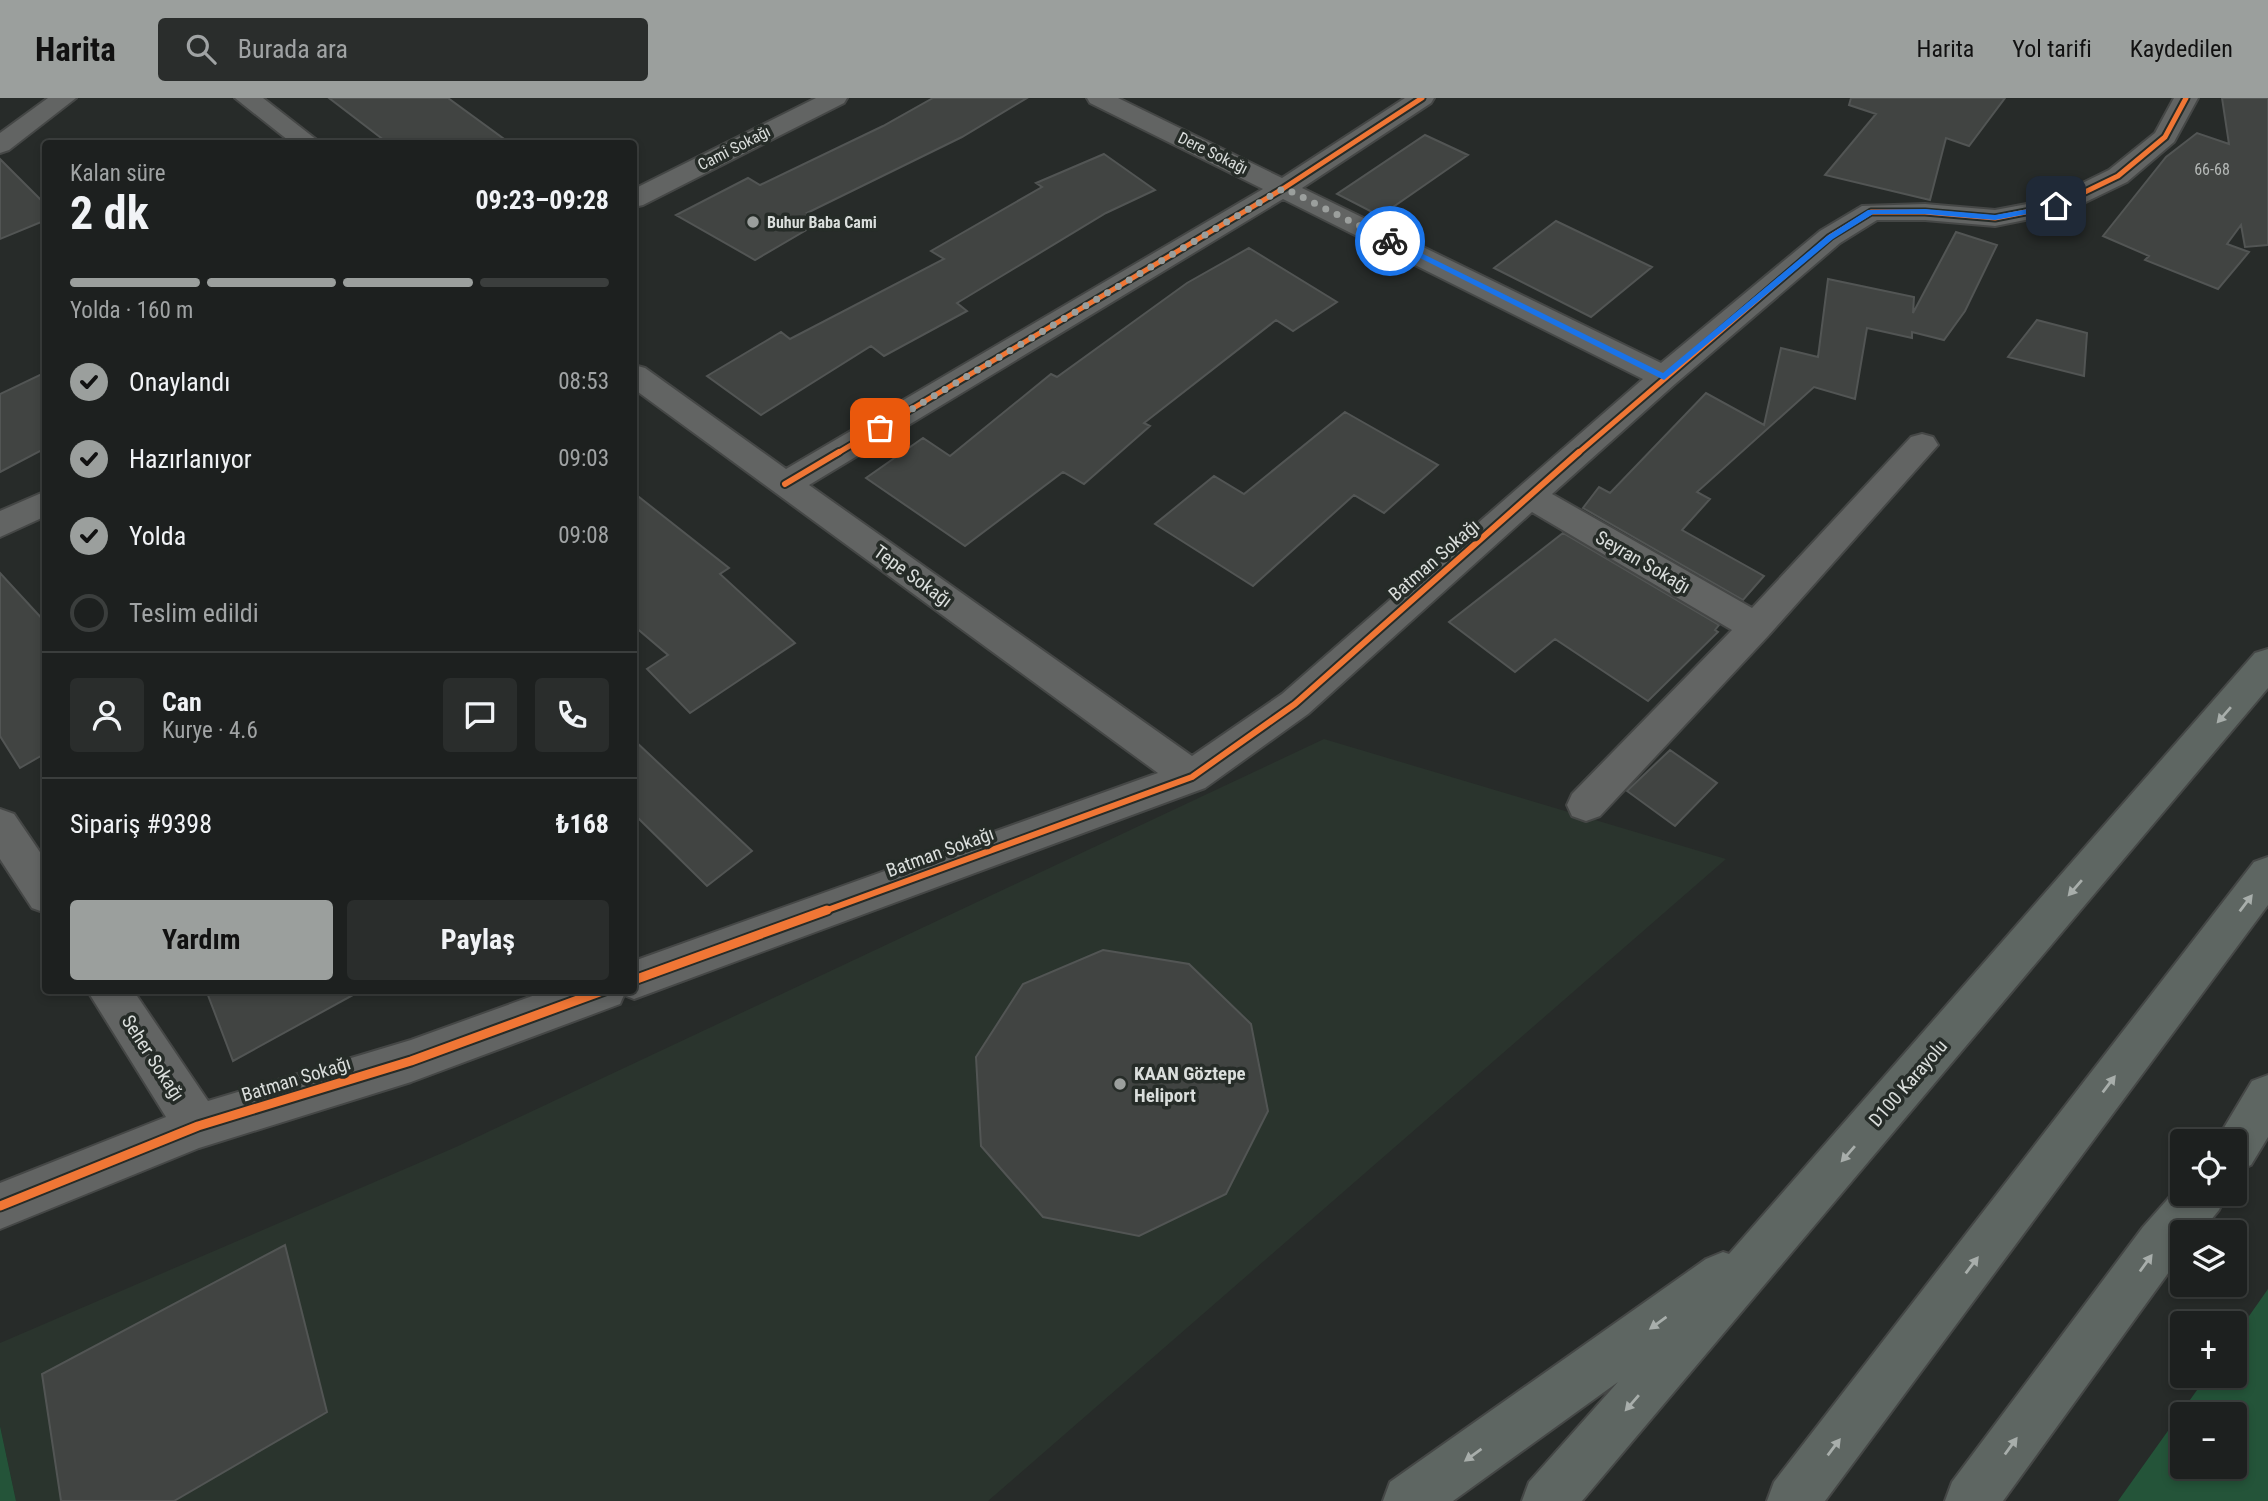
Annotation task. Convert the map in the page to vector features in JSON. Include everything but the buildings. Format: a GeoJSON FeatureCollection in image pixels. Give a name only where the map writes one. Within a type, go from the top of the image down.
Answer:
{"type":"FeatureCollection","features":[{"type":"Feature","properties":{"kind":"highway","name":"D100 Karayolu"},"geometry":{"type":"LineString","coordinates":[[1548,1501],[2268,663]]}},
{"type":"Feature","properties":{"kind":"highway"},"geometry":{"type":"LineString","coordinates":[[1793,1501],[2268,874]]}},
{"type":"Feature","properties":{"kind":"highway"},"geometry":{"type":"LineString","coordinates":[[1971,1501],[2160,1244],[2193,1206]]}},
{"type":"Feature","properties":{"kind":"highway"},"geometry":{"type":"LineString","coordinates":[[1409,1501],[1773,1240]]}},
{"type":"Feature","properties":{"kind":"street"},"geometry":{"type":"LineString","coordinates":[[0,145],[64,98]]}},
{"type":"Feature","properties":{"kind":"street"},"geometry":{"type":"LineString","coordinates":[[247,98],[305,140]]}},
{"type":"Feature","properties":{"kind":"street","name":"Cami Sokağı"},"geometry":{"type":"LineString","coordinates":[[637,197],[835,98]]}},
{"type":"Feature","properties":{"kind":"street","name":"Dere Sokağı"},"geometry":{"type":"LineString","coordinates":[[1100,98],[1664,377]]}},
{"type":"Feature","properties":{"kind":"street"},"geometry":{"type":"LineString","coordinates":[[785,484],[1284,188],[1422,98]]}},
{"type":"Feature","properties":{"kind":"street","name":"Batman Sokağı"},"geometry":{"type":"LineString","coordinates":[[637,979],[1192,777],[1295,704],[1664,377],[1830,237],[1871,212],[1925,212],[1995,218],[2056,206],[2118,176],[2165,137],[2186,98]]}},
{"type":"Feature","properties":{"kind":"street","name":"Tepe Sokağı"},"geometry":{"type":"LineString","coordinates":[[637,377],[1192,777]]}},
{"type":"Feature","properties":{"kind":"street"},"geometry":{"type":"LineString","coordinates":[[1586,805],[1756,627],[1922,445]]}},
{"type":"Feature","properties":{"kind":"street","name":"Seyran Sokağı"},"geometry":{"type":"LineString","coordinates":[[1531,496],[1756,627]]}},
{"type":"Feature","properties":{"kind":"street"},"geometry":{"type":"LineString","coordinates":[[0,526],[42,504]]}},
{"type":"Feature","properties":{"kind":"street"},"geometry":{"type":"LineString","coordinates":[[0,826],[42,889]]}},
{"type":"Feature","properties":{"kind":"street","name":"Seher Sokağı"},"geometry":{"type":"LineString","coordinates":[[111,994],[198,1126]]}},
{"type":"Feature","properties":{"kind":"street","name":"Batman Sokağı"},"geometry":{"type":"LineString","coordinates":[[0,1206],[198,1126],[411,1061],[594,994]]}},
{"type":"Feature","properties":{"kind":"shaded area"},"geometry":{"type":"Polygon","coordinates":[[[1324,739],[1726,859],[988,1501],[16,1501],[0,1426],[0,1343],[456,1147],[1324,739]]]}},
{"type":"Feature","properties":{"kind":"green space"},"geometry":{"type":"Polygon","coordinates":[[[2268,1289],[2268,1501],[2118,1501],[2170,1428],[2170,1479],[2247,1479],[2247,1402],[2188,1402],[2198,1388],[2247,1388],[2247,1319],[2268,1289]]]}},
{"type":"Feature","properties":{"kind":"green space"},"geometry":{"type":"Polygon","coordinates":[[[0,1426],[16,1501],[0,1501],[0,1426]]]}},
{"type":"Feature","properties":{"kind":"cycle path"},"geometry":{"type":"LineString","coordinates":[[785,484],[1284,188],[1422,98]]}},
{"type":"Feature","properties":{"kind":"cycle path"},"geometry":{"type":"LineString","coordinates":[[637,979],[1192,777],[1295,704],[1664,377],[1830,237],[1871,212],[1925,212],[1995,218],[2056,206],[2118,176],[2165,137],[2186,98]]}},
{"type":"Feature","properties":{"kind":"cycle path"},"geometry":{"type":"LineString","coordinates":[[0,1206],[198,1126],[411,1061],[594,994]]}},
{"type":"Feature","properties":{"kind":"way so far"},"geometry":{"type":"LineString","coordinates":[[880,428],[1284,188],[1390,241]]}},
{"type":"Feature","properties":{"kind":"place","name":"Buhur Baba Cami"},"geometry":{"type":"Point","coordinates":[753,222]}},
{"type":"Feature","properties":{"kind":"place","name":"KAAN Göztepe Heliport"},"geometry":{"type":"Point","coordinates":[1120,1084]}},
{"type":"Feature","properties":{"kind":"route"},"geometry":{"type":"LineString","coordinates":[[1390,241],[1664,377],[1830,237],[1871,212],[1925,212],[1995,218],[2056,206]]}}]}
